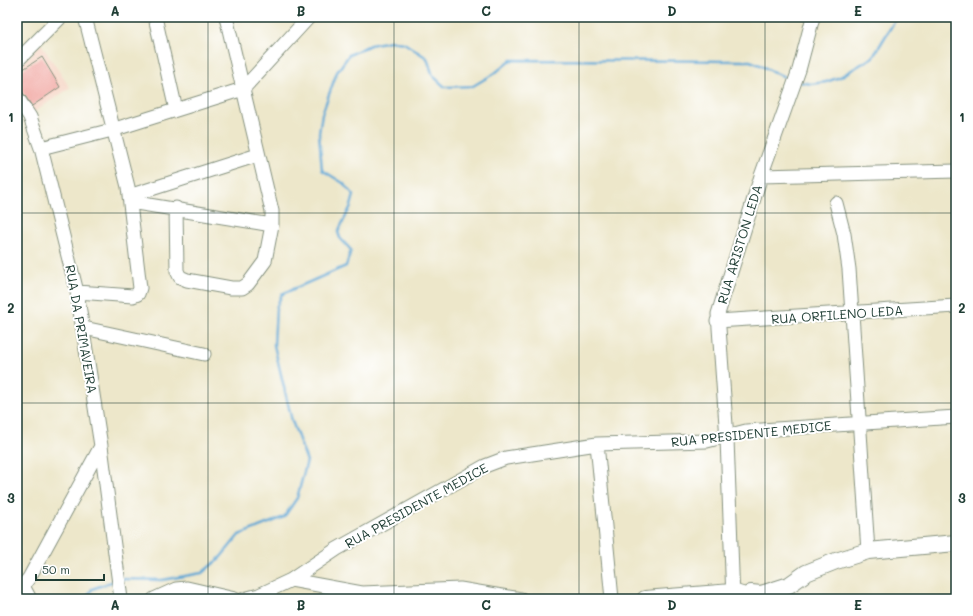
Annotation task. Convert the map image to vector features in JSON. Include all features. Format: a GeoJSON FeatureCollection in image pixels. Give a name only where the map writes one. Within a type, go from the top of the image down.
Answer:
{"type":"FeatureCollection","features":[{"type":"Feature","properties":{"kind":"main road"},"geometry":{"type":"LineString","coordinates":[[645,599],[761,594],[789,585],[806,573],[836,561],[868,551],[956,543]]}},
{"type":"Feature","properties":{"kind":"street"},"geometry":{"type":"LineString","coordinates":[[17,61],[61,17]]}},
{"type":"Feature","properties":{"kind":"street"},"geometry":{"type":"LineString","coordinates":[[77,292],[132,296],[139,292],[130,199],[85,17]]}},
{"type":"Feature","properties":{"kind":"street"},"geometry":{"type":"LineString","coordinates":[[155,17],[176,110]]}},
{"type":"Feature","properties":{"kind":"street"},"geometry":{"type":"LineString","coordinates":[[176,208],[178,274],[187,280],[231,288],[245,286],[263,264],[272,226],[271,204],[226,17]]}},
{"type":"Feature","properties":{"kind":"street"},"geometry":{"type":"LineString","coordinates":[[41,148],[112,130],[243,89],[298,22],[309,17]]}},
{"type":"Feature","properties":{"kind":"street","name":"RUA ARISTON LEDA"},"geometry":{"type":"LineString","coordinates":[[740,596],[717,321],[719,304],[798,70],[813,17]]}},
{"type":"Feature","properties":{"kind":"street","name":"RUA DA PRIMAVEIRA"},"geometry":{"type":"LineString","coordinates":[[17,97],[30,117],[41,148],[77,292],[84,328],[101,446],[121,599]]}},
{"type":"Feature","properties":{"kind":"street"},"geometry":{"type":"LineString","coordinates":[[130,199],[258,155]]}},
{"type":"Feature","properties":{"kind":"street"},"geometry":{"type":"LineString","coordinates":[[761,176],[956,171]]}},
{"type":"Feature","properties":{"kind":"street"},"geometry":{"type":"LineString","coordinates":[[130,199],[272,226]]}},
{"type":"Feature","properties":{"kind":"street"},"geometry":{"type":"LineString","coordinates":[[836,203],[847,250],[861,423],[868,551]]}},
{"type":"Feature","properties":{"kind":"street","name":"RUA ORFILENO LEDA"},"geometry":{"type":"LineString","coordinates":[[717,321],[956,306]]}},
{"type":"Feature","properties":{"kind":"street"},"geometry":{"type":"LineString","coordinates":[[84,328],[204,354]]}},
{"type":"Feature","properties":{"kind":"street","name":"RUA PRESIDENTE MEDICE"},"geometry":{"type":"LineString","coordinates":[[244,599],[252,598],[291,580],[337,549],[485,466],[506,458],[597,444],[707,441],[746,431],[956,417]]}},
{"type":"Feature","properties":{"kind":"street"},"geometry":{"type":"LineString","coordinates":[[597,444],[612,599]]}},
{"type":"Feature","properties":{"kind":"street"},"geometry":{"type":"LineString","coordinates":[[30,599],[20,584],[29,578],[101,446]]}},
{"type":"Feature","properties":{"kind":"street"},"geometry":{"type":"LineString","coordinates":[[291,580],[362,593],[434,595],[470,590],[521,599]]}},
{"type":"Feature","properties":{"kind":"street"},"geometry":{"type":"LineString","coordinates":[[154,599],[176,589],[187,588],[235,599]]}},
{"type":"Feature","properties":{"kind":"shaded area"},"geometry":{"type":"Polygon","coordinates":[[[41,44],[70,88],[34,112],[17,86],[17,70],[41,44]]]}},
{"type":"Feature","properties":{"kind":"building"},"geometry":{"type":"Polygon","coordinates":[[[42,57],[60,87],[32,106],[17,84],[17,73],[42,57]]]}},
{"type":"Feature","properties":{"kind":"waterway"},"geometry":{"type":"LineString","coordinates":[[800,82],[811,84],[826,82],[840,77],[873,57],[897,17]]}},
{"type":"Feature","properties":{"kind":"waterway"},"geometry":{"type":"LineString","coordinates":[[123,579],[162,580],[202,573],[220,558],[239,535],[284,517],[297,498],[307,461],[292,421],[274,345],[276,308],[282,294],[346,266],[351,250],[340,238],[338,232],[351,206],[354,195],[343,183],[322,170],[319,133],[322,114],[337,72],[349,55],[370,45],[390,41],[404,43],[427,58],[433,76],[445,87],[473,86],[495,73],[511,60],[750,61],[791,79]]}},
{"type":"Feature","properties":{"kind":"waterway"},"geometry":{"type":"LineString","coordinates":[[86,599],[92,589],[114,581]]}}]}
